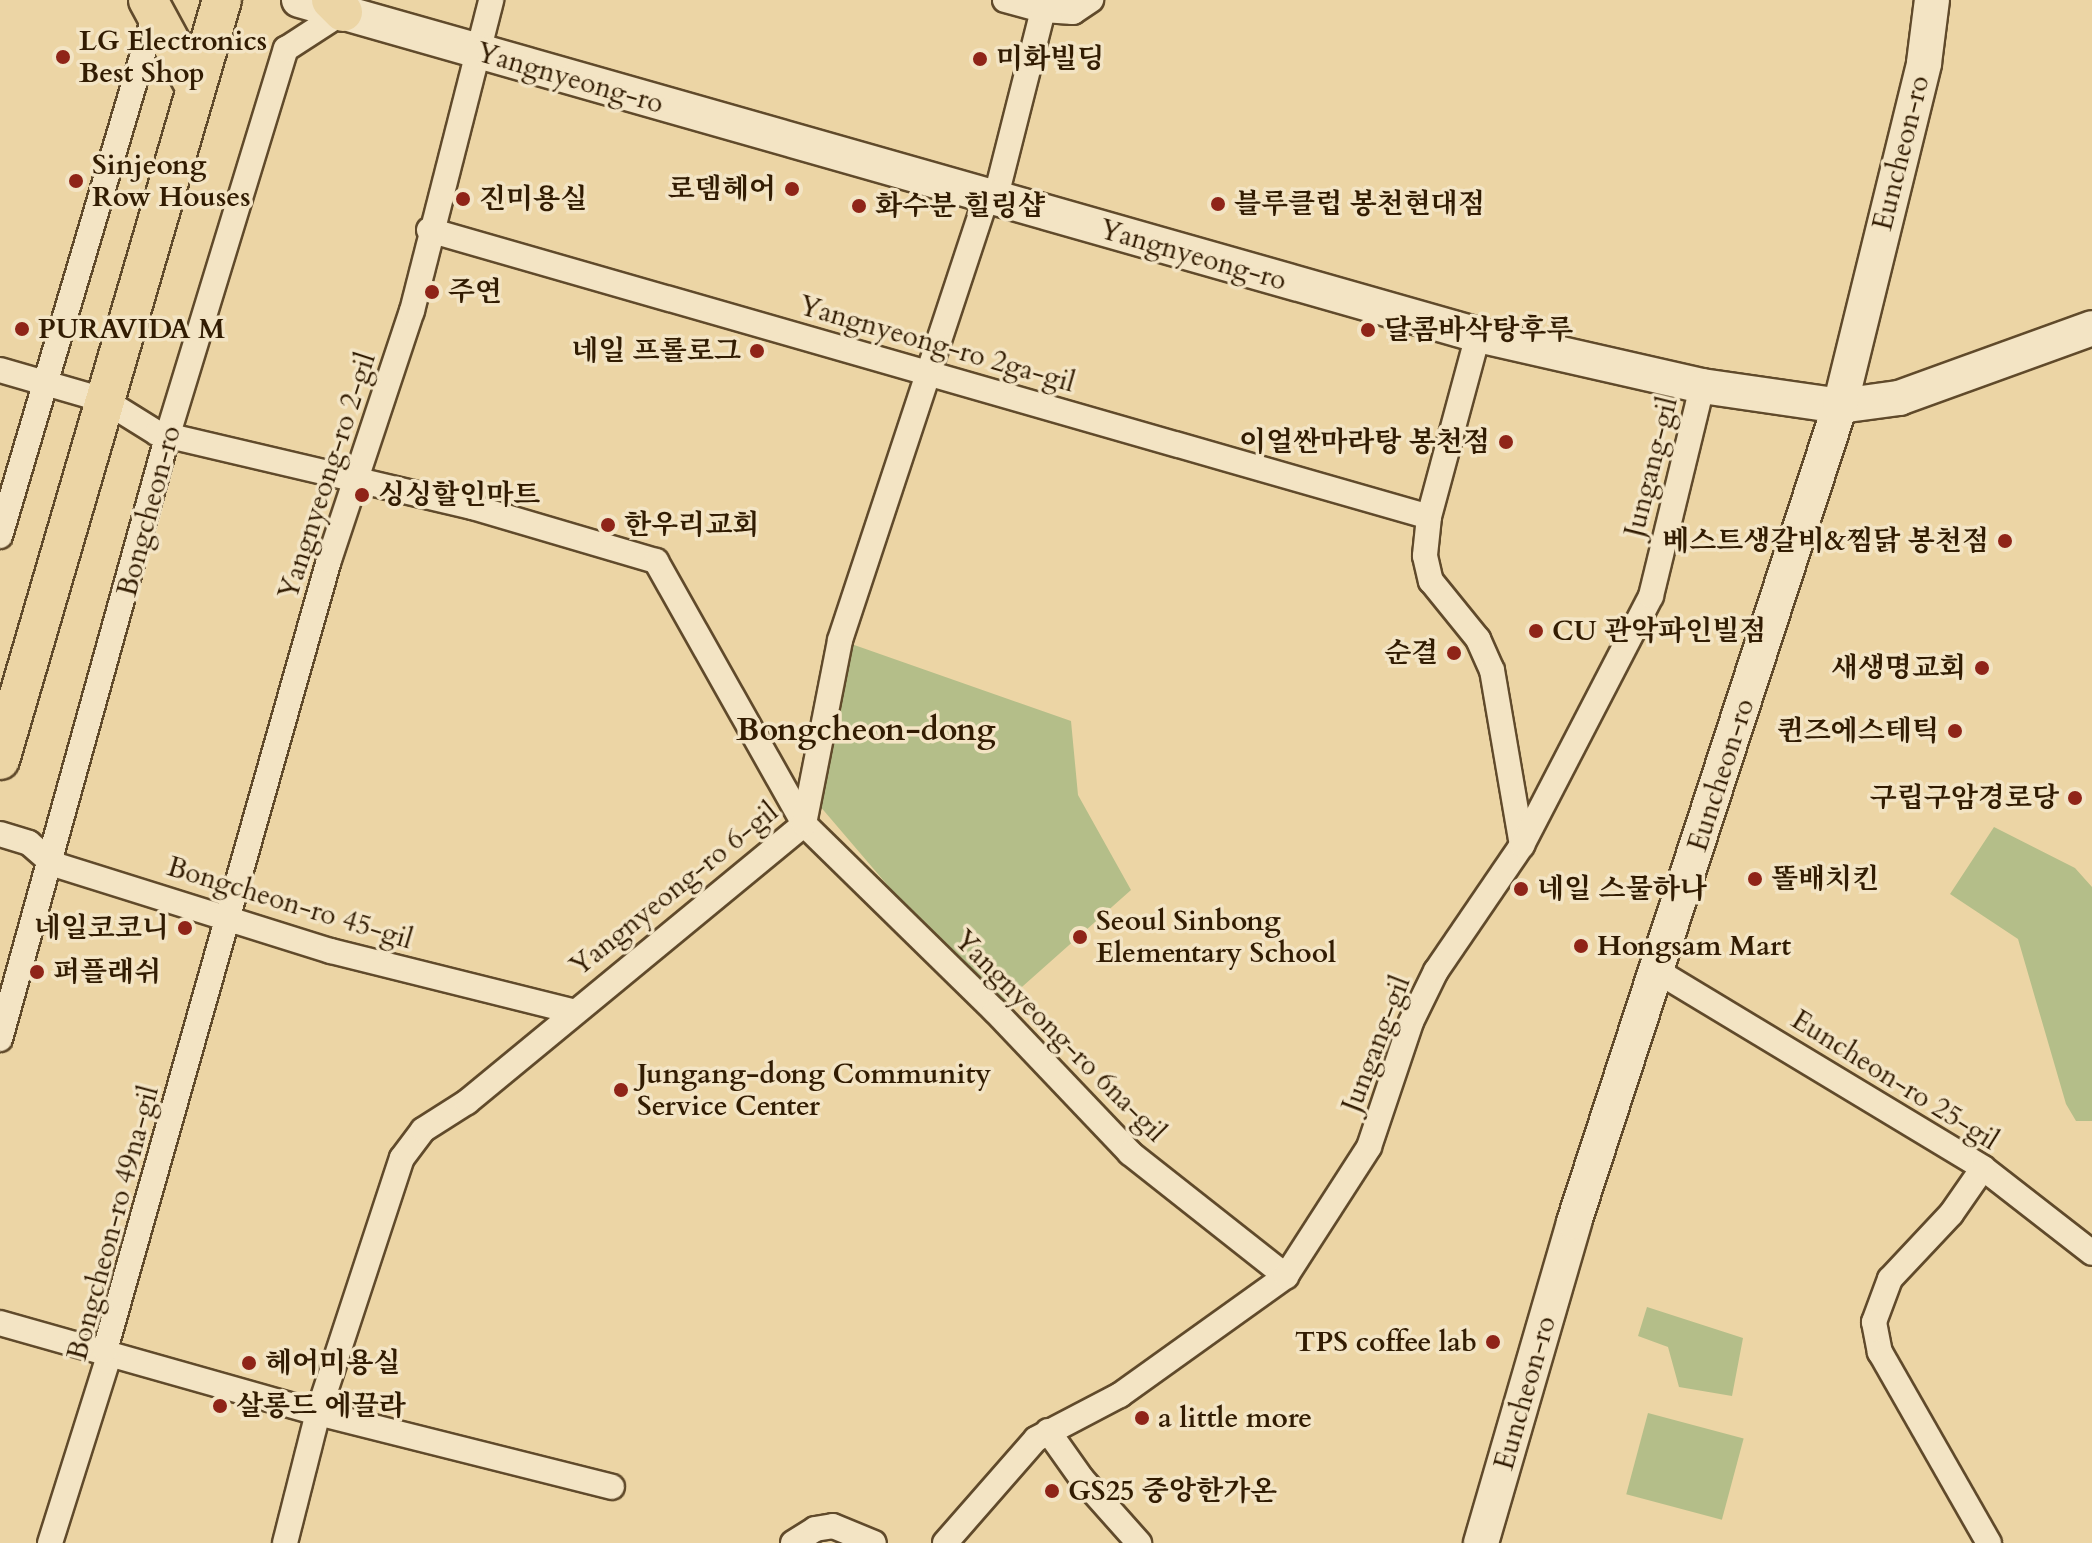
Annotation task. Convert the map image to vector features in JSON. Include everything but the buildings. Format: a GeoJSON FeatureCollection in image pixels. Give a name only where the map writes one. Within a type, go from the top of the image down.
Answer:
{"type":"FeatureCollection","features":[{"type":"Feature","properties":{"kind":"main road"},"geometry":{"type":"LineString","coordinates":[[0,760],[222,0]]}},
{"type":"Feature","properties":{"kind":"main road","name":"Yangnyeong-ro"},"geometry":{"type":"LineString","coordinates":[[299,0],[337,6],[476,51],[1478,335],[1702,386],[1840,406],[1899,398],[2092,328]]}},
{"type":"Feature","properties":{"kind":"main road","name":"Euncheon-ro"},"geometry":{"type":"LineString","coordinates":[[1481,1543],[1574,1222],[1840,406],[1924,63],[1932,0]]}},
{"type":"Feature","properties":{"kind":"main road"},"geometry":{"type":"LineString","coordinates":[[152,5],[195,87]]}},
{"type":"Feature","properties":{"kind":"street","name":"Yangnyeong-ro 2-gil"},"geometry":{"type":"LineString","coordinates":[[229,918],[356,479],[412,311],[429,230],[491,0]]}},
{"type":"Feature","properties":{"kind":"street"},"geometry":{"type":"LineString","coordinates":[[1005,0],[1043,10],[1073,12],[1091,0]]}},
{"type":"Feature","properties":{"kind":"street"},"geometry":{"type":"LineString","coordinates":[[0,536],[152,5]]}},
{"type":"Feature","properties":{"kind":"street","name":"Bongcheon-ro"},"geometry":{"type":"LineString","coordinates":[[0,1039],[53,864],[168,434],[286,49],[337,6]]}},
{"type":"Feature","properties":{"kind":"street","name":"Yangnyeong-ro 6-gil"},"geometry":{"type":"LineString","coordinates":[[285,1543],[318,1413],[402,1158],[423,1130],[467,1102],[572,1011],[804,824],[840,640],[928,373],[990,199],[1043,10]]}},
{"type":"Feature","properties":{"kind":"street","name":"Yangnyeong-ro 2ga-gil"},"geometry":{"type":"LineString","coordinates":[[429,230],[1429,517]]}},
{"type":"Feature","properties":{"kind":"street"},"geometry":{"type":"LineString","coordinates":[[1478,335],[1429,517],[1425,556],[1431,581],[1478,639],[1492,670],[1522,845]]}},
{"type":"Feature","properties":{"kind":"street","name":"Yangnyeong-ro 6na-gil"},"geometry":{"type":"LineString","coordinates":[[0,370],[104,400],[157,433],[356,479],[656,561],[804,824],[995,1011],[1130,1153],[1286,1276]]}},
{"type":"Feature","properties":{"kind":"street","name":"Jungang-gil"},"geometry":{"type":"LineString","coordinates":[[945,1543],[1048,1431],[1120,1395],[1286,1276],[1369,1147],[1411,1022],[1436,971],[1522,845],[1651,596],[1702,386]]}},
{"type":"Feature","properties":{"kind":"street","name":"Bongcheon-ro 45-gil"},"geometry":{"type":"LineString","coordinates":[[0,834],[29,843],[53,864],[345,954],[572,1011]]}},
{"type":"Feature","properties":{"kind":"street","name":"Bongcheon-ro 49na-gil"},"geometry":{"type":"LineString","coordinates":[[50,1543],[107,1362],[105,1350],[229,918]]}},
{"type":"Feature","properties":{"kind":"street","name":"Euncheon-ro 25-gil"},"geometry":{"type":"LineString","coordinates":[[1657,971],[1983,1168],[2092,1253]]}},
{"type":"Feature","properties":{"kind":"street"},"geometry":{"type":"LineString","coordinates":[[1983,1168],[1951,1214],[1890,1279],[1874,1322],[1880,1352],[1989,1543]]}},
{"type":"Feature","properties":{"kind":"street"},"geometry":{"type":"LineString","coordinates":[[0,1323],[105,1350],[318,1413],[612,1487]]}},
{"type":"Feature","properties":{"kind":"street"},"geometry":{"type":"LineString","coordinates":[[1048,1431],[1082,1479],[1139,1543]]}},
{"type":"Feature","properties":{"kind":"street"},"geometry":{"type":"LineString","coordinates":[[793,1543],[815,1529],[833,1526],[874,1543]]}},
{"type":"Feature","properties":{"kind":"green space"},"geometry":{"type":"Polygon","coordinates":[[[840,640],[1071,721],[1078,795],[1131,890],[995,1011],[819,805],[840,640]]]}},
{"type":"Feature","properties":{"kind":"green space"},"geometry":{"type":"Polygon","coordinates":[[[1994,827],[2075,868],[2092,887],[2092,1121],[2076,1121],[2066,1104],[2018,939],[1950,894],[1994,827]]]}},
{"type":"Feature","properties":{"kind":"green space"},"geometry":{"type":"Polygon","coordinates":[[[1647,1307],[1743,1338],[1732,1396],[1679,1387],[1668,1347],[1638,1336],[1647,1307]]]}},
{"type":"Feature","properties":{"kind":"green space"},"geometry":{"type":"Polygon","coordinates":[[[1648,1413],[1744,1439],[1722,1520],[1626,1494],[1648,1413]]]}},
{"type":"Feature","properties":{"kind":"place","name":"LG Electronics Best Shop"},"geometry":{"type":"Point","coordinates":[63,57]}},
{"type":"Feature","properties":{"kind":"place","name":"미화빌딩"},"geometry":{"type":"Point","coordinates":[980,59]}},
{"type":"Feature","properties":{"kind":"place","name":"Sinjeong Row Houses"},"geometry":{"type":"Point","coordinates":[76,181]}},
{"type":"Feature","properties":{"kind":"place","name":"로뎀헤어"},"geometry":{"type":"Point","coordinates":[792,189]}},
{"type":"Feature","properties":{"kind":"place","name":"진미용실"},"geometry":{"type":"Point","coordinates":[463,199]}},
{"type":"Feature","properties":{"kind":"place","name":"블루클럽 봉천현대점"},"geometry":{"type":"Point","coordinates":[1218,204]}},
{"type":"Feature","properties":{"kind":"place","name":"화수분 힐링샵"},"geometry":{"type":"Point","coordinates":[859,206]}},
{"type":"Feature","properties":{"kind":"place","name":"주연"},"geometry":{"type":"Point","coordinates":[432,292]}},
{"type":"Feature","properties":{"kind":"place","name":"PURAVIDA M"},"geometry":{"type":"Point","coordinates":[22,329]}},
{"type":"Feature","properties":{"kind":"place","name":"달콤바삭탕후루"},"geometry":{"type":"Point","coordinates":[1368,330]}},
{"type":"Feature","properties":{"kind":"place","name":"네일 프롤로그"},"geometry":{"type":"Point","coordinates":[757,351]}},
{"type":"Feature","properties":{"kind":"place","name":"이얼싼마라탕 봉천점"},"geometry":{"type":"Point","coordinates":[1506,442]}},
{"type":"Feature","properties":{"kind":"place","name":"싱싱할인마트"},"geometry":{"type":"Point","coordinates":[362,495]}},
{"type":"Feature","properties":{"kind":"place","name":"한우리교회"},"geometry":{"type":"Point","coordinates":[608,525]}},
{"type":"Feature","properties":{"kind":"place","name":"베스트생갈비&찜닭 봉천점"},"geometry":{"type":"Point","coordinates":[2005,541]}},
{"type":"Feature","properties":{"kind":"place","name":"CU 관악파인빌점"},"geometry":{"type":"Point","coordinates":[1536,631]}},
{"type":"Feature","properties":{"kind":"place","name":"순결"},"geometry":{"type":"Point","coordinates":[1454,653]}},
{"type":"Feature","properties":{"kind":"place","name":"새생명교회"},"geometry":{"type":"Point","coordinates":[1982,668]}},
{"type":"Feature","properties":{"kind":"place","name":"퀸즈에스테틱"},"geometry":{"type":"Point","coordinates":[1955,731]}},
{"type":"Feature","properties":{"kind":"place","name":"구립구암경로당"},"geometry":{"type":"Point","coordinates":[2075,798]}},
{"type":"Feature","properties":{"kind":"place","name":"똘배치킨"},"geometry":{"type":"Point","coordinates":[1755,879]}},
{"type":"Feature","properties":{"kind":"place","name":"네일 스물하나"},"geometry":{"type":"Point","coordinates":[1521,889]}},
{"type":"Feature","properties":{"kind":"place","name":"네일코코니"},"geometry":{"type":"Point","coordinates":[185,928]}},
{"type":"Feature","properties":{"kind":"place","name":"Seoul Sinbong Elementary School"},"geometry":{"type":"Point","coordinates":[1080,937]}},
{"type":"Feature","properties":{"kind":"place","name":"Hongsam Mart"},"geometry":{"type":"Point","coordinates":[1581,946]}},
{"type":"Feature","properties":{"kind":"place","name":"퍼플래쉬"},"geometry":{"type":"Point","coordinates":[37,972]}},
{"type":"Feature","properties":{"kind":"place","name":"Jungang-dong Community Service Center"},"geometry":{"type":"Point","coordinates":[621,1090]}},
{"type":"Feature","properties":{"kind":"place","name":"TPS coffee lab"},"geometry":{"type":"Point","coordinates":[1493,1342]}},
{"type":"Feature","properties":{"kind":"place","name":"헤어미용실"},"geometry":{"type":"Point","coordinates":[249,1363]}},
{"type":"Feature","properties":{"kind":"place","name":"살롱드 에끌라"},"geometry":{"type":"Point","coordinates":[220,1406]}},
{"type":"Feature","properties":{"kind":"place","name":"a little more"},"geometry":{"type":"Point","coordinates":[1142,1418]}},
{"type":"Feature","properties":{"kind":"place","name":"GS25 중앙한가온"},"geometry":{"type":"Point","coordinates":[1052,1491]}},
{"type":"Feature","properties":{"kind":"district","name":"Bongcheon-dong"},"geometry":{"type":"Point","coordinates":[866,730]}}]}
